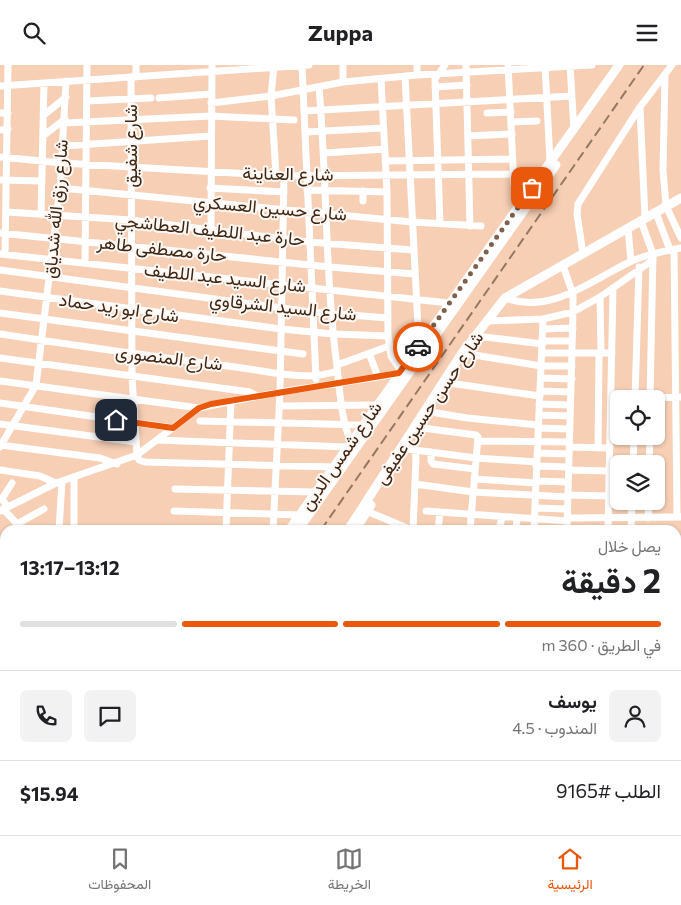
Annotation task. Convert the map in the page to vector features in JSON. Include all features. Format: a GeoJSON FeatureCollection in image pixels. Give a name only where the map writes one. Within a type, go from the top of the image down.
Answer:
{"type":"FeatureCollection","features":[{"type":"Feature","properties":{"kind":"street"},"geometry":{"type":"LineString","coordinates":[[3,254],[3,233],[7,212],[3,203],[4,143],[8,129],[8,65]]}},
{"type":"Feature","properties":{"kind":"street"},"geometry":{"type":"LineString","coordinates":[[85,263],[86,65]]}},
{"type":"Feature","properties":{"kind":"street","name":"شارع شفيق"},"geometry":{"type":"LineString","coordinates":[[136,65],[131,99],[131,221],[132,377],[137,455]]}},
{"type":"Feature","properties":{"kind":"street"},"geometry":{"type":"LineString","coordinates":[[302,65],[312,312],[317,387]]}},
{"type":"Feature","properties":{"kind":"street"},"geometry":{"type":"LineString","coordinates":[[0,86],[134,77],[212,69],[309,65]]}},
{"type":"Feature","properties":{"kind":"street"},"geometry":{"type":"LineString","coordinates":[[343,65],[343,82]]}},
{"type":"Feature","properties":{"kind":"street"},"geometry":{"type":"LineString","coordinates":[[417,65],[417,75]]}},
{"type":"Feature","properties":{"kind":"street"},"geometry":{"type":"LineString","coordinates":[[440,224],[435,87],[436,74],[445,65]]}},
{"type":"Feature","properties":{"kind":"street"},"geometry":{"type":"LineString","coordinates":[[211,103],[271,96],[343,82],[436,74],[466,69],[592,65]]}},
{"type":"Feature","properties":{"kind":"street","name":"شارع شمس الدين"},"geometry":{"type":"LineString","coordinates":[[301,525],[449,303],[525,203],[550,162],[619,65]]}},
{"type":"Feature","properties":{"kind":"street","name":"شارع شمس الدين"},"geometry":{"type":"LineString","coordinates":[[293,525],[377,405],[626,65]]}},
{"type":"Feature","properties":{"kind":"street"},"geometry":{"type":"LineString","coordinates":[[583,254],[577,214],[578,204],[640,107],[672,65]]}},
{"type":"Feature","properties":{"kind":"street"},"geometry":{"type":"LineString","coordinates":[[545,66],[550,162]]}},
{"type":"Feature","properties":{"kind":"street"},"geometry":{"type":"LineString","coordinates":[[570,66],[574,130]]}},
{"type":"Feature","properties":{"kind":"street"},"geometry":{"type":"LineString","coordinates":[[273,67],[272,119],[284,192],[280,392],[276,466],[277,490],[274,525]]}},
{"type":"Feature","properties":{"kind":"street"},"geometry":{"type":"LineString","coordinates":[[508,68],[515,189],[525,203]]}},
{"type":"Feature","properties":{"kind":"street"},"geometry":{"type":"LineString","coordinates":[[211,230],[209,203],[212,69]]}},
{"type":"Feature","properties":{"kind":"street"},"geometry":{"type":"LineString","coordinates":[[466,69],[470,226]]}},
{"type":"Feature","properties":{"kind":"street"},"geometry":{"type":"LineString","coordinates":[[665,75],[663,170],[666,206],[681,238]]}},
{"type":"Feature","properties":{"kind":"street"},"geometry":{"type":"LineString","coordinates":[[389,346],[418,348],[405,76]]}},
{"type":"Feature","properties":{"kind":"street"},"geometry":{"type":"LineString","coordinates":[[381,79],[387,192],[388,336],[392,360],[403,372]]}},
{"type":"Feature","properties":{"kind":"street","name":"شارع رزق الله شدياق"},"geometry":{"type":"LineString","coordinates":[[0,446],[36,385],[60,189],[66,81]]}},
{"type":"Feature","properties":{"kind":"street"},"geometry":{"type":"LineString","coordinates":[[41,215],[44,83]]}},
{"type":"Feature","properties":{"kind":"street"},"geometry":{"type":"LineString","coordinates":[[435,87],[467,85]]}},
{"type":"Feature","properties":{"kind":"street"},"geometry":{"type":"LineString","coordinates":[[157,441],[277,445],[349,444],[332,335],[327,191],[319,87]]}},
{"type":"Feature","properties":{"kind":"street"},"geometry":{"type":"LineString","coordinates":[[87,101],[211,94]]}},
{"type":"Feature","properties":{"kind":"street"},"geometry":{"type":"LineString","coordinates":[[304,111],[572,96]]}},
{"type":"Feature","properties":{"kind":"street"},"geometry":{"type":"LineString","coordinates":[[44,115],[66,97]]}},
{"type":"Feature","properties":{"kind":"street"},"geometry":{"type":"LineString","coordinates":[[640,107],[643,219],[653,257],[650,390]]}},
{"type":"Feature","properties":{"kind":"street"},"geometry":{"type":"LineString","coordinates":[[488,113],[511,112]]}},
{"type":"Feature","properties":{"kind":"street"},"geometry":{"type":"LineString","coordinates":[[0,113],[8,113]]}},
{"type":"Feature","properties":{"kind":"street"},"geometry":{"type":"LineString","coordinates":[[43,136],[64,121],[86,122],[211,116],[294,120]]}},
{"type":"Feature","properties":{"kind":"street"},"geometry":{"type":"LineString","coordinates":[[511,122],[538,121]]}},
{"type":"Feature","properties":{"kind":"street"},"geometry":{"type":"LineString","coordinates":[[304,132],[383,128]]}},
{"type":"Feature","properties":{"kind":"street"},"geometry":{"type":"LineString","coordinates":[[0,130],[8,129]]}},
{"type":"Feature","properties":{"kind":"street"},"geometry":{"type":"LineString","coordinates":[[468,136],[512,134]]}},
{"type":"Feature","properties":{"kind":"street"},"geometry":{"type":"LineString","coordinates":[[63,146],[211,136]]}},
{"type":"Feature","properties":{"kind":"street"},"geometry":{"type":"LineString","coordinates":[[325,153],[385,149]]}},
{"type":"Feature","properties":{"kind":"street","name":"شارع العناينة"},"geometry":{"type":"LineString","coordinates":[[4,157],[62,163],[280,175],[514,174]]}},
{"type":"Feature","properties":{"kind":"street"},"geometry":{"type":"LineString","coordinates":[[385,161],[513,159]]}},
{"type":"Feature","properties":{"kind":"street"},"geometry":{"type":"LineString","coordinates":[[4,180],[42,181]]}},
{"type":"Feature","properties":{"kind":"street"},"geometry":{"type":"LineString","coordinates":[[210,188],[284,192]]}},
{"type":"Feature","properties":{"kind":"street","name":"شارع حسين العسكري"},"geometry":{"type":"LineString","coordinates":[[60,189],[412,222],[481,226]]}},
{"type":"Feature","properties":{"kind":"street"},"geometry":{"type":"LineString","coordinates":[[307,190],[387,192]]}},
{"type":"Feature","properties":{"kind":"street"},"geometry":{"type":"LineString","coordinates":[[363,191],[363,201]]}},
{"type":"Feature","properties":{"kind":"street","name":"شارع حسن حسين عفيفى"},"geometry":{"type":"LineString","coordinates":[[357,525],[364,510],[465,354],[511,297],[681,198]]}},
{"type":"Feature","properties":{"kind":"street","name":"حارة عبد اللطيف العطاشجي"},"geometry":{"type":"LineString","coordinates":[[7,212],[131,221],[309,242],[413,250]]}},
{"type":"Feature","properties":{"kind":"street"},"geometry":{"type":"LineString","coordinates":[[426,511],[534,519],[679,517],[678,266],[675,249],[656,213]]}},
{"type":"Feature","properties":{"kind":"street"},"geometry":{"type":"LineString","coordinates":[[628,228],[635,260],[639,268],[635,390]]}},
{"type":"Feature","properties":{"kind":"street","name":"حارة مصطفى طاهر"},"geometry":{"type":"LineString","coordinates":[[3,233],[330,267],[414,273]]}},
{"type":"Feature","properties":{"kind":"street"},"geometry":{"type":"LineString","coordinates":[[511,297],[538,301],[573,294],[635,260],[653,257],[675,249]]}},
{"type":"Feature","properties":{"kind":"street","name":"شارع السيد عبد اللطيف"},"geometry":{"type":"LineString","coordinates":[[3,254],[132,269],[311,286],[449,303]]}},
{"type":"Feature","properties":{"kind":"street"},"geometry":{"type":"LineString","coordinates":[[491,321],[543,319],[573,312],[600,297],[653,257]]}},
{"type":"Feature","properties":{"kind":"street"},"geometry":{"type":"LineString","coordinates":[[563,266],[573,294],[567,525]]}},
{"type":"Feature","properties":{"kind":"street","name":"شارع السيد الشرقاوي"},"geometry":{"type":"LineString","coordinates":[[0,270],[282,309],[388,318]]}},
{"type":"Feature","properties":{"kind":"street"},"geometry":{"type":"LineString","coordinates":[[608,525],[613,288]]}},
{"type":"Feature","properties":{"kind":"street","name":"شارع ابو زيد حماد"},"geometry":{"type":"LineString","coordinates":[[0,291],[48,299],[332,335],[388,336]]}},
{"type":"Feature","properties":{"kind":"street"},"geometry":{"type":"LineString","coordinates":[[598,448],[599,357],[601,353],[600,297]]}},
{"type":"Feature","properties":{"kind":"street"},"geometry":{"type":"LineString","coordinates":[[0,313],[303,354]]}},
{"type":"Feature","properties":{"kind":"street"},"geometry":{"type":"LineString","coordinates":[[534,525],[543,319]]}},
{"type":"Feature","properties":{"kind":"street"},"geometry":{"type":"LineString","coordinates":[[543,329],[573,328]]}},
{"type":"Feature","properties":{"kind":"street","name":"شارع المنصورى"},"geometry":{"type":"LineString","coordinates":[[0,335],[132,354],[315,376],[389,346]]}},
{"type":"Feature","properties":{"kind":"street"},"geometry":{"type":"LineString","coordinates":[[478,337],[543,342],[572,341]]}},
{"type":"Feature","properties":{"kind":"street"},"geometry":{"type":"LineString","coordinates":[[369,353],[378,377]]}},
{"type":"Feature","properties":{"kind":"street"},"geometry":{"type":"LineString","coordinates":[[542,353],[612,353]]}},
{"type":"Feature","properties":{"kind":"street"},"geometry":{"type":"LineString","coordinates":[[465,354],[541,366],[572,366]]}},
{"type":"Feature","properties":{"kind":"street","name":"شارع حسن حسين عفيفى"},"geometry":{"type":"LineString","coordinates":[[364,510],[411,449],[418,427],[431,412],[465,354]]}},
{"type":"Feature","properties":{"kind":"street"},"geometry":{"type":"LineString","coordinates":[[0,358],[250,392],[257,396]]}},
{"type":"Feature","properties":{"kind":"street"},"geometry":{"type":"LineString","coordinates":[[0,381],[199,408],[257,396],[403,372]]}},
{"type":"Feature","properties":{"kind":"street"},"geometry":{"type":"LineString","coordinates":[[541,378],[572,379]]}},
{"type":"Feature","properties":{"kind":"street"},"geometry":{"type":"LineString","coordinates":[[449,383],[540,397],[570,405]]}},
{"type":"Feature","properties":{"kind":"street"},"geometry":{"type":"LineString","coordinates":[[540,397],[571,392]]}},
{"type":"Feature","properties":{"kind":"street"},"geometry":{"type":"LineString","coordinates":[[665,397],[678,397]]}},
{"type":"Feature","properties":{"kind":"street"},"geometry":{"type":"LineString","coordinates":[[226,525],[232,401]]}},
{"type":"Feature","properties":{"kind":"street"},"geometry":{"type":"LineString","coordinates":[[0,403],[173,428]]}},
{"type":"Feature","properties":{"kind":"street"},"geometry":{"type":"LineString","coordinates":[[279,406],[377,405]]}},
{"type":"Feature","properties":{"kind":"street"},"geometry":{"type":"LineString","coordinates":[[3,509],[59,482],[117,464],[137,455],[199,408]]}},
{"type":"Feature","properties":{"kind":"street"},"geometry":{"type":"LineString","coordinates":[[431,412],[467,418],[570,429]]}},
{"type":"Feature","properties":{"kind":"street"},"geometry":{"type":"LineString","coordinates":[[539,415],[570,416]]}},
{"type":"Feature","properties":{"kind":"street"},"geometry":{"type":"LineString","coordinates":[[200,421],[363,425]]}},
{"type":"Feature","properties":{"kind":"street"},"geometry":{"type":"LineString","coordinates":[[0,425],[136,442]]}},
{"type":"Feature","properties":{"kind":"street"},"geometry":{"type":"LineString","coordinates":[[418,427],[477,438],[538,441],[569,448]]}},
{"type":"Feature","properties":{"kind":"street"},"geometry":{"type":"LineString","coordinates":[[471,525],[477,438]]}},
{"type":"Feature","properties":{"kind":"street"},"geometry":{"type":"LineString","coordinates":[[0,446],[100,458],[117,464]]}},
{"type":"Feature","properties":{"kind":"street"},"geometry":{"type":"LineString","coordinates":[[537,453],[569,448],[610,448]]}},
{"type":"Feature","properties":{"kind":"street"},"geometry":{"type":"LineString","coordinates":[[412,525],[415,484],[411,449],[569,469],[609,471]]}},
{"type":"Feature","properties":{"kind":"street"},"geometry":{"type":"LineString","coordinates":[[431,452],[433,464],[475,469]]}},
{"type":"Feature","properties":{"kind":"street"},"geometry":{"type":"LineString","coordinates":[[137,455],[139,460],[145,462],[334,467]]}},
{"type":"Feature","properties":{"kind":"street"},"geometry":{"type":"LineString","coordinates":[[0,470],[40,476],[59,482]]}},
{"type":"Feature","properties":{"kind":"street"},"geometry":{"type":"LineString","coordinates":[[74,477],[74,525]]}},
{"type":"Feature","properties":{"kind":"street"},"geometry":{"type":"LineString","coordinates":[[474,479],[568,482]]}},
{"type":"Feature","properties":{"kind":"street"},"geometry":{"type":"LineString","coordinates":[[59,482],[59,525]]}},
{"type":"Feature","properties":{"kind":"street"},"geometry":{"type":"LineString","coordinates":[[12,483],[3,491],[3,509],[18,524],[44,509]]}},
{"type":"Feature","properties":{"kind":"street"},"geometry":{"type":"LineString","coordinates":[[415,484],[473,492],[535,496],[609,496]]}},
{"type":"Feature","properties":{"kind":"street"},"geometry":{"type":"LineString","coordinates":[[175,489],[316,492]]}},
{"type":"Feature","properties":{"kind":"street"},"geometry":{"type":"LineString","coordinates":[[535,508],[568,509]]}},
{"type":"Feature","properties":{"kind":"street"},"geometry":{"type":"LineString","coordinates":[[364,510],[400,525]]}},
{"type":"Feature","properties":{"kind":"street"},"geometry":{"type":"LineString","coordinates":[[631,525],[632,510]]}},
{"type":"Feature","properties":{"kind":"street"},"geometry":{"type":"LineString","coordinates":[[648,510],[648,518]]}},
{"type":"Feature","properties":{"kind":"street"},"geometry":{"type":"LineString","coordinates":[[174,511],[300,515]]}},
{"type":"Feature","properties":{"kind":"street"},"geometry":{"type":"LineString","coordinates":[[439,525],[440,512]]}},
{"type":"Feature","properties":{"kind":"street"},"geometry":{"type":"LineString","coordinates":[[500,525],[502,517]]}},
{"type":"Feature","properties":{"kind":"street"},"geometry":{"type":"LineString","coordinates":[[516,525],[517,518]]}},
{"type":"Feature","properties":{"kind":"railway"},"geometry":{"type":"LineString","coordinates":[[324,525],[644,65]]}},
{"type":"Feature","properties":{"kind":"way so far"},"geometry":{"type":"LineString","coordinates":[[418,347],[532,188]]}},
{"type":"Feature","properties":{"kind":"route"},"geometry":{"type":"LineString","coordinates":[[116,420],[173,428],[199,408],[211,404],[399,373],[418,347]]}}]}
